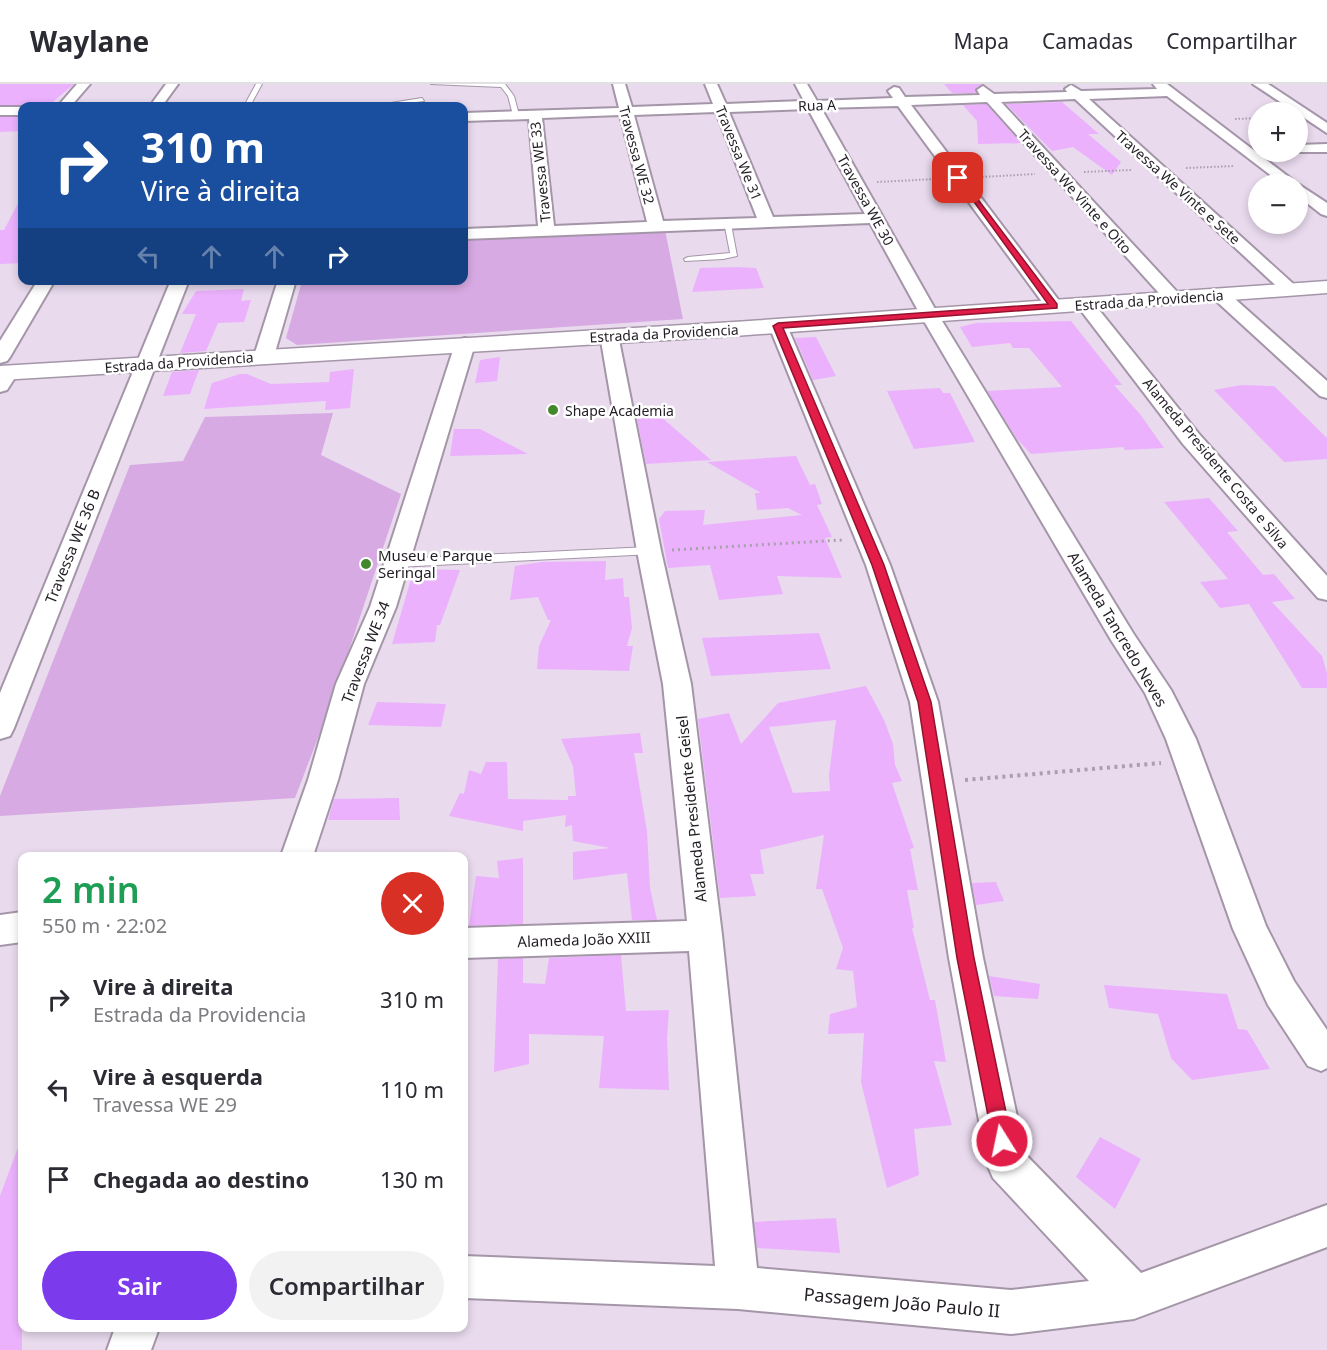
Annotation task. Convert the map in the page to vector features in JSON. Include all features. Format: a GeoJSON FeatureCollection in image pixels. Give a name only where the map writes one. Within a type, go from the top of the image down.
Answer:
{"type":"FeatureCollection","features":[{"type":"Feature","properties":{"kind":"main road","name":"Estrada da Providencia"},"geometry":{"type":"LineString","coordinates":[[2,372],[778,326],[1327,287]]}},
{"type":"Feature","properties":{"kind":"street"},"geometry":{"type":"LineString","coordinates":[[68,102],[84,84]]}},
{"type":"Feature","properties":{"kind":"street"},"geometry":{"type":"LineString","coordinates":[[159,102],[172,84]]}},
{"type":"Feature","properties":{"kind":"street","name":"Travessa WE 32"},"geometry":{"type":"LineString","coordinates":[[619,84],[656,226]]}},
{"type":"Feature","properties":{"kind":"street","name":"Travessa We 31"},"geometry":{"type":"LineString","coordinates":[[711,84],[767,222]]}},
{"type":"Feature","properties":{"kind":"street","name":"Travessa WE 30"},"geometry":{"type":"LineString","coordinates":[[801,84],[930,316]]}},
{"type":"Feature","properties":{"kind":"street"},"geometry":{"type":"LineString","coordinates":[[889,84],[1054,306]]}},
{"type":"Feature","properties":{"kind":"street","name":"Travessa We Vinte e Oito"},"geometry":{"type":"LineString","coordinates":[[977,84],[1173,298]]}},
{"type":"Feature","properties":{"kind":"street","name":"Travessa We Vinte e Sete"},"geometry":{"type":"LineString","coordinates":[[1066,84],[1291,290]]}},
{"type":"Feature","properties":{"kind":"street"},"geometry":{"type":"LineString","coordinates":[[1259,84],[1327,129]]}},
{"type":"Feature","properties":{"kind":"street"},"geometry":{"type":"LineString","coordinates":[[1164,88],[1248,147]]}},
{"type":"Feature","properties":{"kind":"street","name":"Rua A"},"geometry":{"type":"LineString","coordinates":[[468,117],[1079,96],[1164,88]]}},
{"type":"Feature","properties":{"kind":"street"},"geometry":{"type":"LineString","coordinates":[[0,111],[18,111]]}},
{"type":"Feature","properties":{"kind":"street","name":"Travessa WE 33"},"geometry":{"type":"LineString","coordinates":[[535,114],[546,230]]}},
{"type":"Feature","properties":{"kind":"street"},"geometry":{"type":"LineString","coordinates":[[1309,117],[1327,117]]}},
{"type":"Feature","properties":{"kind":"street"},"geometry":{"type":"LineString","coordinates":[[1308,149],[1327,148]]}},
{"type":"Feature","properties":{"kind":"street"},"geometry":{"type":"LineString","coordinates":[[1266,162],[1280,174]]}},
{"type":"Feature","properties":{"kind":"street"},"geometry":{"type":"LineString","coordinates":[[1308,197],[1327,212]]}},
{"type":"Feature","properties":{"kind":"street"},"geometry":{"type":"LineString","coordinates":[[468,234],[876,218]]}},
{"type":"Feature","properties":{"kind":"street"},"geometry":{"type":"LineString","coordinates":[[2,372],[45,285]]}},
{"type":"Feature","properties":{"kind":"street","name":"Travessa WE 36 B"},"geometry":{"type":"LineString","coordinates":[[0,728],[144,364],[178,285]]}},
{"type":"Feature","properties":{"kind":"street"},"geometry":{"type":"LineString","coordinates":[[264,356],[285,285]]}},
{"type":"Feature","properties":{"kind":"street"},"geometry":{"type":"LineString","coordinates":[[1220,295],[1327,392]]}},
{"type":"Feature","properties":{"kind":"street","name":"Alameda Presidente Costa e Silva"},"geometry":{"type":"LineString","coordinates":[[1085,304],[1191,439],[1327,592]]}},
{"type":"Feature","properties":{"kind":"street","name":"Alameda Tancredo Neves"},"geometry":{"type":"LineString","coordinates":[[930,316],[1124,640],[1157,690],[1188,760],[1250,929],[1281,993],[1321,1053]]}},
{"type":"Feature","properties":{"kind":"street"},"geometry":{"type":"LineString","coordinates":[[778,326],[878,565],[924,702],[966,958],[1007,1164],[1134,1297]]}},
{"type":"Feature","properties":{"kind":"street","name":"Alameda Presidente Geisel"},"geometry":{"type":"LineString","coordinates":[[609,335],[649,551],[677,684],[705,935],[738,1288]]}},
{"type":"Feature","properties":{"kind":"street","name":"Travessa WE 34"},"geometry":{"type":"LineString","coordinates":[[298,852],[323,780],[350,684],[383,607],[465,344]]}},
{"type":"Feature","properties":{"kind":"street"},"geometry":{"type":"LineString","coordinates":[[0,930],[18,928]]}},
{"type":"Feature","properties":{"kind":"street","name":"Alameda João XXIII"},"geometry":{"type":"LineString","coordinates":[[468,943],[705,935]]}},
{"type":"Feature","properties":{"kind":"street","name":"Passagem João Paulo II"},"geometry":{"type":"LineString","coordinates":[[468,1277],[738,1288],[1011,1312],[1134,1297],[1321,1235]]}},
{"type":"Feature","properties":{"kind":"street"},"geometry":{"type":"LineString","coordinates":[[129,1350],[136,1332]]}},
{"type":"Feature","properties":{"kind":"lane"},"geometry":{"type":"LineString","coordinates":[[249,102],[260,84]]}},
{"type":"Feature","properties":{"kind":"lane"},"geometry":{"type":"LineString","coordinates":[[434,84],[503,85],[514,103],[516,115]]}},
{"type":"Feature","properties":{"kind":"lane"},"geometry":{"type":"LineString","coordinates":[[406,102],[422,100]]}},
{"type":"Feature","properties":{"kind":"lane"},"geometry":{"type":"LineString","coordinates":[[688,259],[734,254],[727,224]]}},
{"type":"Feature","properties":{"kind":"lane"},"geometry":{"type":"LineString","coordinates":[[397,563],[649,551]]}},
{"type":"Feature","properties":{"kind":"path"},"geometry":{"type":"LineString","coordinates":[[649,551],[866,539]]}},
{"type":"Feature","properties":{"kind":"path"},"geometry":{"type":"LineString","coordinates":[[938,782],[1188,760]]}},
{"type":"Feature","properties":{"kind":"shaded area"},"geometry":{"type":"Polygon","coordinates":[[[665,230],[683,319],[297,345],[286,338],[301,285],[468,285],[468,237],[665,230]]]}},
{"type":"Feature","properties":{"kind":"shaded area"},"geometry":{"type":"Polygon","coordinates":[[[333,413],[321,455],[401,494],[332,701],[295,798],[0,816],[0,796],[130,465],[183,461],[205,417],[333,413]]]}},
{"type":"Feature","properties":{"kind":"building"},"geometry":{"type":"Polygon","coordinates":[[[0,84],[74,84],[53,102],[18,102],[18,105],[0,105],[0,84]]]}},
{"type":"Feature","properties":{"kind":"building"},"geometry":{"type":"Polygon","coordinates":[[[944,84],[982,84],[976,88],[976,93],[952,93],[944,84]]]}},
{"type":"Feature","properties":{"kind":"building"},"geometry":{"type":"Polygon","coordinates":[[[1062,102],[1099,134],[1088,134],[1121,162],[1112,175],[1073,147],[1052,151],[1006,104],[1062,102]]]}},
{"type":"Feature","properties":{"kind":"building"},"geometry":{"type":"Polygon","coordinates":[[[986,104],[1021,143],[978,144],[977,121],[963,105],[986,104]]]}},
{"type":"Feature","properties":{"kind":"building"},"geometry":{"type":"Polygon","coordinates":[[[0,117],[18,117],[18,131],[0,132],[0,117]]]}},
{"type":"Feature","properties":{"kind":"building"},"geometry":{"type":"Polygon","coordinates":[[[18,204],[18,263],[0,264],[0,230],[4,230],[18,204]]]}},
{"type":"Feature","properties":{"kind":"building"},"geometry":{"type":"Polygon","coordinates":[[[700,268],[756,268],[764,288],[692,292],[700,268]]]}},
{"type":"Feature","properties":{"kind":"building"},"geometry":{"type":"Polygon","coordinates":[[[244,289],[241,301],[251,300],[244,322],[218,323],[206,351],[180,353],[196,314],[182,314],[196,291],[244,289]]]}},
{"type":"Feature","properties":{"kind":"building"},"geometry":{"type":"Polygon","coordinates":[[[1071,321],[1122,385],[1114,385],[1140,414],[1164,448],[1125,450],[1123,447],[1031,454],[1017,439],[987,391],[1062,387],[1029,348],[1013,348],[1010,343],[972,347],[960,327],[976,323],[1071,321]]]}},
{"type":"Feature","properties":{"kind":"building"},"geometry":{"type":"Polygon","coordinates":[[[816,337],[836,376],[813,380],[795,338],[816,337]]]}},
{"type":"Feature","properties":{"kind":"building"},"geometry":{"type":"Polygon","coordinates":[[[500,357],[497,381],[475,383],[480,360],[500,357]]]}},
{"type":"Feature","properties":{"kind":"building"},"geometry":{"type":"Polygon","coordinates":[[[354,369],[350,408],[325,410],[326,401],[204,409],[212,383],[240,374],[247,374],[271,384],[329,382],[330,372],[354,369]]]}},
{"type":"Feature","properties":{"kind":"building"},"geometry":{"type":"Polygon","coordinates":[[[199,370],[190,394],[163,396],[172,372],[199,370]]]}},
{"type":"Feature","properties":{"kind":"building"},"geometry":{"type":"Polygon","coordinates":[[[1241,385],[1274,386],[1327,438],[1327,459],[1284,462],[1214,390],[1241,385]]]}},
{"type":"Feature","properties":{"kind":"building"},"geometry":{"type":"Polygon","coordinates":[[[940,388],[943,393],[950,393],[975,442],[914,449],[887,391],[940,388]]]}},
{"type":"Feature","properties":{"kind":"building"},"geometry":{"type":"Polygon","coordinates":[[[660,416],[711,460],[646,464],[637,419],[660,416]]]}},
{"type":"Feature","properties":{"kind":"building"},"geometry":{"type":"Polygon","coordinates":[[[454,429],[480,429],[528,454],[450,456],[454,429]]]}},
{"type":"Feature","properties":{"kind":"building"},"geometry":{"type":"Polygon","coordinates":[[[796,456],[810,485],[815,484],[822,504],[817,505],[832,537],[825,538],[842,578],[777,576],[783,594],[719,600],[710,565],[668,568],[659,519],[665,511],[705,510],[703,525],[802,515],[788,508],[757,510],[755,493],[761,493],[707,462],[796,456]]]}},
{"type":"Feature","properties":{"kind":"building"},"geometry":{"type":"Polygon","coordinates":[[[1209,498],[1238,531],[1227,532],[1263,575],[1274,574],[1295,599],[1272,602],[1322,656],[1327,673],[1327,688],[1302,688],[1249,604],[1220,608],[1200,582],[1228,579],[1164,502],[1209,498]]]}},
{"type":"Feature","properties":{"kind":"building"},"geometry":{"type":"Polygon","coordinates":[[[606,561],[605,580],[623,578],[624,597],[629,597],[632,628],[627,646],[633,646],[629,671],[537,669],[539,646],[551,620],[548,620],[538,597],[510,600],[515,566],[542,562],[606,561]]]}},
{"type":"Feature","properties":{"kind":"building"},"geometry":{"type":"Polygon","coordinates":[[[414,569],[460,570],[440,625],[437,625],[435,642],[392,644],[414,569]]]}},
{"type":"Feature","properties":{"kind":"building"},"geometry":{"type":"Polygon","coordinates":[[[819,633],[831,669],[711,676],[702,638],[819,633]]]}},
{"type":"Feature","properties":{"kind":"building"},"geometry":{"type":"Polygon","coordinates":[[[866,686],[884,720],[893,744],[895,765],[902,781],[892,783],[914,848],[910,849],[918,890],[907,890],[914,928],[912,928],[930,1000],[935,1000],[946,1062],[934,1061],[952,1125],[914,1129],[919,1175],[887,1188],[861,1082],[864,1033],[828,1034],[830,1014],[857,1007],[853,971],[836,969],[843,948],[822,889],[816,889],[824,835],[760,850],[764,874],[750,874],[756,896],[720,898],[698,719],[729,713],[741,744],[778,703],[866,686]],[[836,720],[769,727],[793,793],[830,791],[829,775],[836,720]]]}},
{"type":"Feature","properties":{"kind":"building"},"geometry":{"type":"Polygon","coordinates":[[[377,702],[446,704],[441,727],[368,725],[377,702]]]}},
{"type":"Feature","properties":{"kind":"building"},"geometry":{"type":"Polygon","coordinates":[[[640,733],[643,753],[634,753],[647,831],[650,888],[657,920],[632,920],[627,873],[573,880],[573,852],[610,848],[573,841],[572,825],[565,827],[566,815],[523,821],[523,831],[449,816],[460,793],[464,794],[469,770],[481,774],[486,762],[507,762],[508,799],[568,800],[568,796],[576,796],[573,766],[561,739],[640,733]]]}},
{"type":"Feature","properties":{"kind":"building"},"geometry":{"type":"Polygon","coordinates":[[[399,798],[400,820],[328,820],[334,799],[399,798]]]}},
{"type":"Feature","properties":{"kind":"building"},"geometry":{"type":"Polygon","coordinates":[[[523,858],[523,924],[469,926],[476,876],[499,878],[497,861],[523,858]]]}},
{"type":"Feature","properties":{"kind":"building"},"geometry":{"type":"Polygon","coordinates":[[[996,882],[1004,901],[976,905],[972,883],[996,882]]]}},
{"type":"Feature","properties":{"kind":"building"},"geometry":{"type":"Polygon","coordinates":[[[621,955],[626,1011],[669,1010],[667,1038],[669,1090],[599,1088],[604,1036],[529,1034],[529,1064],[494,1072],[498,959],[523,958],[523,983],[545,984],[549,958],[621,955]]]}},
{"type":"Feature","properties":{"kind":"building"},"geometry":{"type":"Polygon","coordinates":[[[989,976],[1040,984],[1038,999],[994,996],[989,976]]]}},
{"type":"Feature","properties":{"kind":"building"},"geometry":{"type":"Polygon","coordinates":[[[1104,985],[1227,994],[1238,1029],[1247,1030],[1270,1069],[1192,1080],[1171,1058],[1158,1014],[1109,1008],[1104,985]]]}},
{"type":"Feature","properties":{"kind":"building"},"geometry":{"type":"Polygon","coordinates":[[[1100,1137],[1141,1159],[1115,1209],[1076,1177],[1100,1137]]]}},
{"type":"Feature","properties":{"kind":"building"},"geometry":{"type":"Polygon","coordinates":[[[18,1147],[18,1332],[22,1332],[22,1350],[0,1350],[0,1196],[18,1147]]]}},
{"type":"Feature","properties":{"kind":"building"},"geometry":{"type":"Polygon","coordinates":[[[836,1218],[840,1253],[757,1248],[754,1222],[836,1218]]]}},
{"type":"Feature","properties":{"kind":"place","name":"Shape Academia"},"geometry":{"type":"Point","coordinates":[553,410]}},
{"type":"Feature","properties":{"kind":"place","name":"Museu e Parque Seringal"},"geometry":{"type":"Point","coordinates":[366,564]}},
{"type":"Feature","properties":{"kind":"route"},"geometry":{"type":"LineString","coordinates":[[958,178],[1054,306],[778,326],[849,501],[878,565],[924,702],[966,958],[1002,1141]]}}]}
